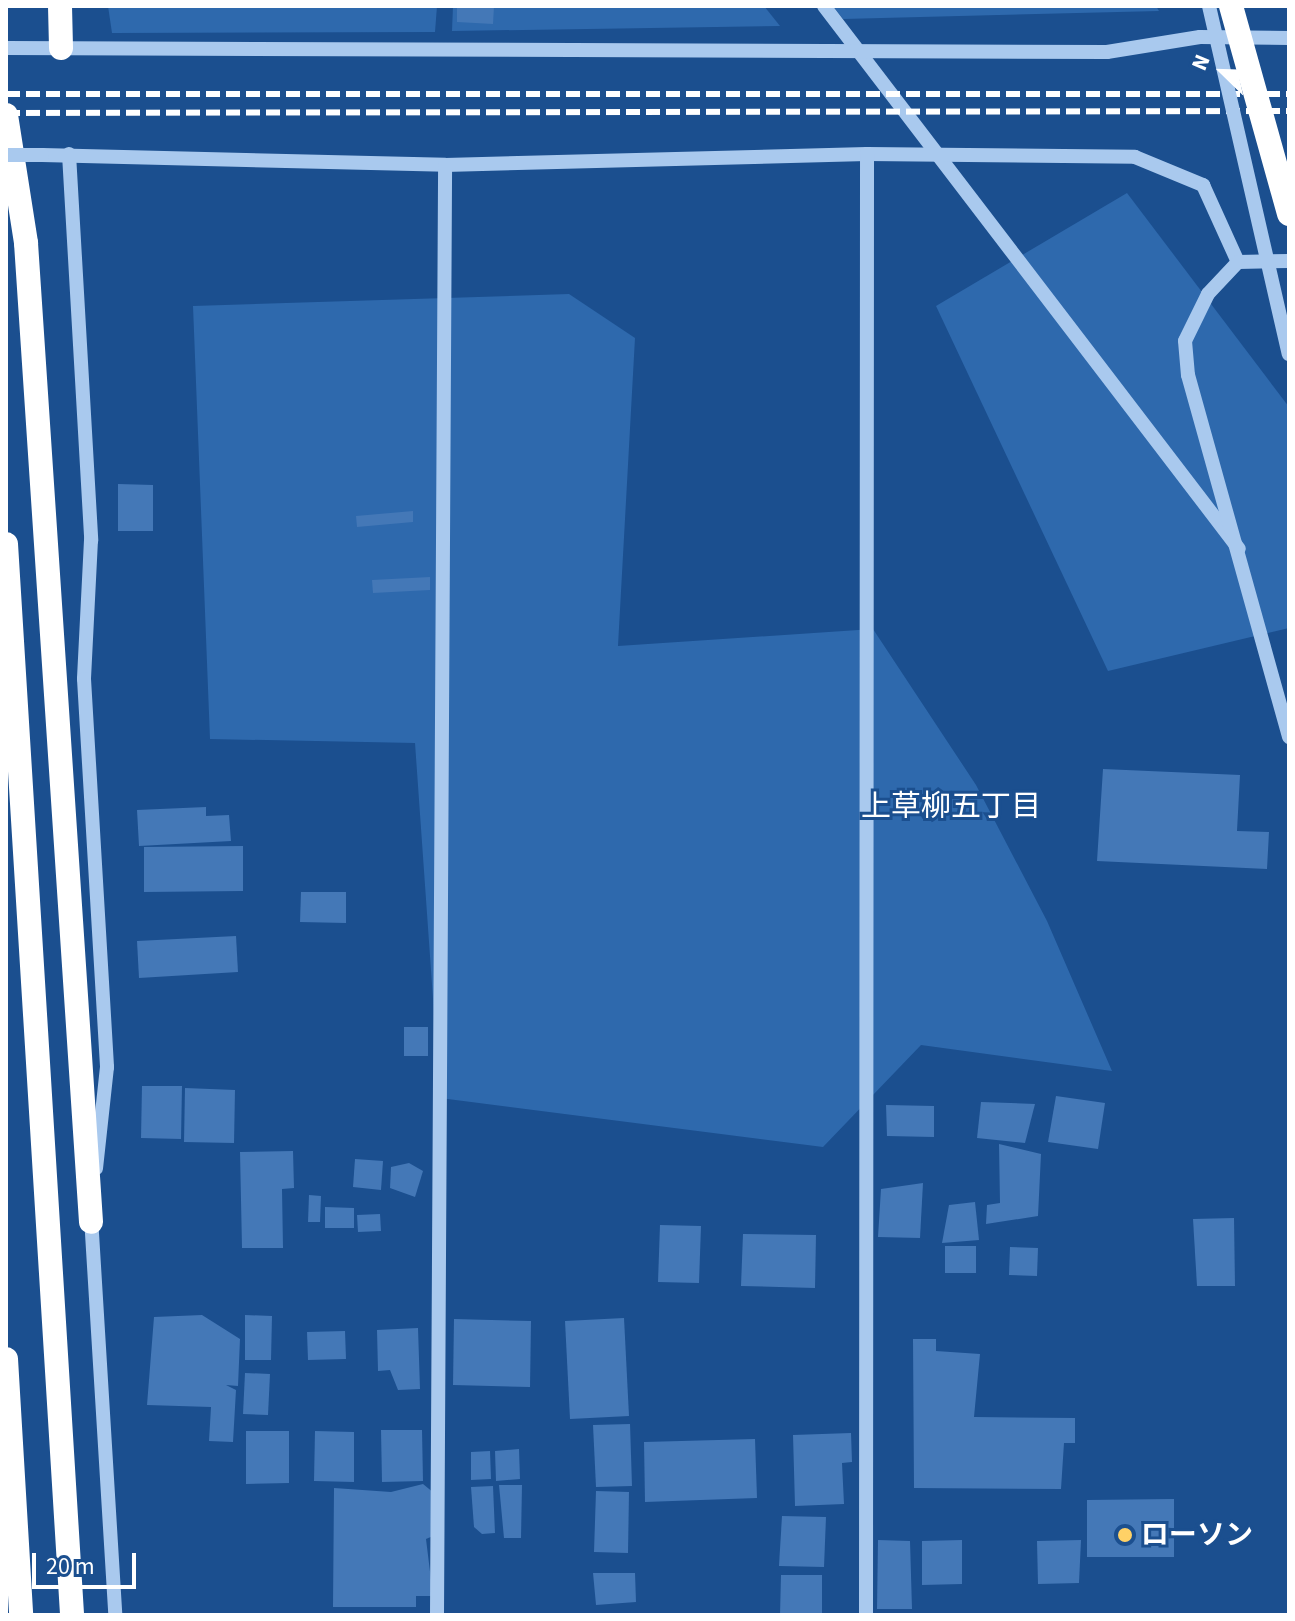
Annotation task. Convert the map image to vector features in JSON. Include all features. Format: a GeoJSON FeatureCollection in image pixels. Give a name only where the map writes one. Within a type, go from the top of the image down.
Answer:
{"type":"FeatureCollection","features":[{"type":"Feature","properties":{"kind":"highway"},"geometry":{"type":"LineString","coordinates":[[49,48],[60,6]]}},
{"type":"Feature","properties":{"kind":"highway"},"geometry":{"type":"LineString","coordinates":[[1231,6],[1289,214]]}},
{"type":"Feature","properties":{"kind":"highway"},"geometry":{"type":"LineString","coordinates":[[6,115],[26,243],[91,1222]]}},
{"type":"Feature","properties":{"kind":"highway"},"geometry":{"type":"LineString","coordinates":[[6,544],[72,1615]]}},
{"type":"Feature","properties":{"kind":"highway"},"geometry":{"type":"LineString","coordinates":[[6,1359],[21,1615]]}},
{"type":"Feature","properties":{"kind":"street"},"geometry":{"type":"LineString","coordinates":[[824,6],[1239,549]]}},
{"type":"Feature","properties":{"kind":"street"},"geometry":{"type":"LineString","coordinates":[[1209,6],[1289,354]]}},
{"type":"Feature","properties":{"kind":"street"},"geometry":{"type":"LineString","coordinates":[[6,48],[1107,52],[1200,37],[1289,38]]}},
{"type":"Feature","properties":{"kind":"street"},"geometry":{"type":"LineString","coordinates":[[6,155],[69,154],[445,165],[867,154],[1135,157],[1203,185],[1238,262]]}},
{"type":"Feature","properties":{"kind":"street"},"geometry":{"type":"LineString","coordinates":[[69,154],[91,540],[84,679],[107,1067],[91,1222],[115,1615]]}},
{"type":"Feature","properties":{"kind":"street"},"geometry":{"type":"LineString","coordinates":[[866,1615],[867,154]]}},
{"type":"Feature","properties":{"kind":"street"},"geometry":{"type":"LineString","coordinates":[[437,1615],[445,165]]}},
{"type":"Feature","properties":{"kind":"street"},"geometry":{"type":"LineString","coordinates":[[1289,261],[1238,262],[1208,294],[1185,341],[1188,375],[1289,737]]}},
{"type":"Feature","properties":{"kind":"shaded area"},"geometry":{"type":"Polygon","coordinates":[[[108,6],[437,6],[435,32],[112,33],[108,6]]]}},
{"type":"Feature","properties":{"kind":"shaded area"},"geometry":{"type":"Polygon","coordinates":[[[453,6],[764,6],[780,26],[452,31],[453,6]]]}},
{"type":"Feature","properties":{"kind":"shaded area"},"geometry":{"type":"Polygon","coordinates":[[[833,6],[1156,6],[1159,11],[843,19],[833,6]]]}},
{"type":"Feature","properties":{"kind":"shaded area"},"geometry":{"type":"Polygon","coordinates":[[[1127,193],[1289,407],[1289,628],[1108,671],[936,306],[1127,193]]]}},
{"type":"Feature","properties":{"kind":"shaded area"},"geometry":{"type":"Polygon","coordinates":[[[569,294],[635,338],[618,646],[873,629],[976,785],[1047,921],[1112,1071],[921,1045],[823,1147],[440,1098],[415,743],[210,739],[193,306],[569,294]]]}},
{"type":"Feature","properties":{"kind":"building"},"geometry":{"type":"Polygon","coordinates":[[[457,6],[494,6],[493,24],[457,22],[457,6]]]}},
{"type":"Feature","properties":{"kind":"building"},"geometry":{"type":"Polygon","coordinates":[[[118,484],[153,485],[153,531],[118,531],[118,484]]]}},
{"type":"Feature","properties":{"kind":"building"},"geometry":{"type":"Polygon","coordinates":[[[413,511],[413,522],[357,527],[356,516],[413,511]]]}},
{"type":"Feature","properties":{"kind":"building"},"geometry":{"type":"Polygon","coordinates":[[[430,577],[430,590],[373,593],[372,580],[430,577]]]}},
{"type":"Feature","properties":{"kind":"building"},"geometry":{"type":"Polygon","coordinates":[[[1103,769],[1240,775],[1237,831],[1269,832],[1267,869],[1097,861],[1103,769]]]}},
{"type":"Feature","properties":{"kind":"building"},"geometry":{"type":"Polygon","coordinates":[[[206,807],[206,816],[229,815],[231,841],[139,846],[137,810],[206,807]]]}},
{"type":"Feature","properties":{"kind":"building"},"geometry":{"type":"Polygon","coordinates":[[[243,846],[243,891],[144,892],[144,847],[243,846]]]}},
{"type":"Feature","properties":{"kind":"building"},"geometry":{"type":"Polygon","coordinates":[[[301,892],[346,892],[346,923],[300,922],[301,892]]]}},
{"type":"Feature","properties":{"kind":"building"},"geometry":{"type":"Polygon","coordinates":[[[236,936],[238,972],[139,978],[137,941],[236,936]]]}},
{"type":"Feature","properties":{"kind":"building"},"geometry":{"type":"Polygon","coordinates":[[[404,1027],[428,1027],[428,1056],[404,1056],[404,1027]]]}},
{"type":"Feature","properties":{"kind":"building"},"geometry":{"type":"Polygon","coordinates":[[[142,1086],[182,1086],[181,1139],[141,1138],[142,1086]]]}},
{"type":"Feature","properties":{"kind":"building"},"geometry":{"type":"Polygon","coordinates":[[[185,1088],[235,1090],[234,1143],[184,1142],[185,1088]]]}},
{"type":"Feature","properties":{"kind":"building"},"geometry":{"type":"Polygon","coordinates":[[[1056,1096],[1105,1103],[1098,1149],[1048,1142],[1056,1096]]]}},
{"type":"Feature","properties":{"kind":"building"},"geometry":{"type":"Polygon","coordinates":[[[981,1102],[1035,1104],[1025,1143],[977,1138],[981,1102]]]}},
{"type":"Feature","properties":{"kind":"building"},"geometry":{"type":"Polygon","coordinates":[[[886,1105],[934,1106],[934,1137],[887,1136],[886,1105]]]}},
{"type":"Feature","properties":{"kind":"building"},"geometry":{"type":"Polygon","coordinates":[[[999,1144],[1041,1154],[1038,1216],[986,1224],[987,1205],[1000,1203],[999,1144]]]}},
{"type":"Feature","properties":{"kind":"building"},"geometry":{"type":"Polygon","coordinates":[[[293,1151],[294,1188],[282,1189],[283,1248],[242,1248],[240,1152],[293,1151]]]}},
{"type":"Feature","properties":{"kind":"building"},"geometry":{"type":"Polygon","coordinates":[[[355,1159],[383,1161],[381,1190],[353,1187],[355,1159]]]}},
{"type":"Feature","properties":{"kind":"building"},"geometry":{"type":"Polygon","coordinates":[[[409,1163],[423,1171],[415,1197],[390,1188],[391,1167],[409,1163]]]}},
{"type":"Feature","properties":{"kind":"building"},"geometry":{"type":"Polygon","coordinates":[[[923,1183],[920,1238],[878,1237],[881,1189],[923,1183]]]}},
{"type":"Feature","properties":{"kind":"building"},"geometry":{"type":"Polygon","coordinates":[[[309,1195],[321,1196],[320,1222],[308,1222],[309,1195]]]}},
{"type":"Feature","properties":{"kind":"building"},"geometry":{"type":"Polygon","coordinates":[[[975,1202],[979,1240],[942,1243],[949,1205],[975,1202]]]}},
{"type":"Feature","properties":{"kind":"building"},"geometry":{"type":"Polygon","coordinates":[[[325,1207],[354,1208],[354,1228],[325,1228],[325,1207]]]}},
{"type":"Feature","properties":{"kind":"building"},"geometry":{"type":"Polygon","coordinates":[[[380,1214],[381,1231],[358,1232],[357,1215],[380,1214]]]}},
{"type":"Feature","properties":{"kind":"building"},"geometry":{"type":"Polygon","coordinates":[[[1234,1218],[1235,1286],[1197,1286],[1193,1219],[1234,1218]]]}},
{"type":"Feature","properties":{"kind":"building"},"geometry":{"type":"Polygon","coordinates":[[[660,1225],[701,1226],[699,1283],[658,1282],[660,1225]]]}},
{"type":"Feature","properties":{"kind":"building"},"geometry":{"type":"Polygon","coordinates":[[[743,1234],[816,1235],[815,1288],[741,1286],[743,1234]]]}},
{"type":"Feature","properties":{"kind":"building"},"geometry":{"type":"Polygon","coordinates":[[[945,1246],[976,1246],[976,1273],[945,1273],[945,1246]]]}},
{"type":"Feature","properties":{"kind":"building"},"geometry":{"type":"Polygon","coordinates":[[[1010,1247],[1038,1248],[1037,1276],[1009,1275],[1010,1247]]]}},
{"type":"Feature","properties":{"kind":"building"},"geometry":{"type":"Polygon","coordinates":[[[202,1315],[240,1339],[238,1386],[226,1385],[236,1390],[233,1442],[209,1441],[211,1407],[147,1405],[154,1317],[202,1315]]]}},
{"type":"Feature","properties":{"kind":"building"},"geometry":{"type":"Polygon","coordinates":[[[245,1315],[272,1316],[271,1360],[245,1360],[245,1315]]]}},
{"type":"Feature","properties":{"kind":"building"},"geometry":{"type":"Polygon","coordinates":[[[624,1318],[629,1416],[570,1419],[565,1321],[624,1318]]]}},
{"type":"Feature","properties":{"kind":"building"},"geometry":{"type":"Polygon","coordinates":[[[454,1319],[531,1321],[530,1387],[453,1385],[454,1319]]]}},
{"type":"Feature","properties":{"kind":"building"},"geometry":{"type":"Polygon","coordinates":[[[418,1328],[420,1389],[398,1390],[390,1370],[378,1371],[377,1330],[418,1328]]]}},
{"type":"Feature","properties":{"kind":"building"},"geometry":{"type":"Polygon","coordinates":[[[345,1331],[346,1359],[308,1360],[307,1332],[345,1331]]]}},
{"type":"Feature","properties":{"kind":"building"},"geometry":{"type":"Polygon","coordinates":[[[913,1339],[936,1339],[936,1351],[980,1354],[974,1417],[1075,1418],[1075,1443],[1064,1443],[1061,1489],[914,1488],[913,1339]]]}},
{"type":"Feature","properties":{"kind":"building"},"geometry":{"type":"Polygon","coordinates":[[[245,1373],[270,1374],[268,1415],[243,1414],[245,1373]]]}},
{"type":"Feature","properties":{"kind":"building"},"geometry":{"type":"Polygon","coordinates":[[[630,1424],[632,1486],[596,1487],[593,1425],[630,1424]]]}},
{"type":"Feature","properties":{"kind":"building"},"geometry":{"type":"Polygon","coordinates":[[[381,1430],[422,1430],[423,1481],[382,1482],[381,1430]]]}},
{"type":"Feature","properties":{"kind":"building"},"geometry":{"type":"Polygon","coordinates":[[[246,1431],[289,1431],[289,1483],[246,1484],[246,1431]]]}},
{"type":"Feature","properties":{"kind":"building"},"geometry":{"type":"Polygon","coordinates":[[[315,1431],[354,1432],[354,1482],[314,1481],[315,1431]]]}},
{"type":"Feature","properties":{"kind":"building"},"geometry":{"type":"Polygon","coordinates":[[[851,1433],[852,1462],[842,1463],[844,1504],[795,1506],[793,1435],[851,1433]]]}},
{"type":"Feature","properties":{"kind":"building"},"geometry":{"type":"Polygon","coordinates":[[[755,1439],[757,1498],[645,1502],[644,1442],[755,1439]]]}},
{"type":"Feature","properties":{"kind":"building"},"geometry":{"type":"Polygon","coordinates":[[[519,1449],[520,1479],[496,1481],[495,1451],[519,1449]]]}},
{"type":"Feature","properties":{"kind":"building"},"geometry":{"type":"Polygon","coordinates":[[[490,1451],[491,1479],[471,1480],[471,1452],[490,1451]]]}},
{"type":"Feature","properties":{"kind":"building"},"geometry":{"type":"Polygon","coordinates":[[[423,1484],[434,1493],[433,1536],[426,1539],[433,1596],[416,1596],[416,1607],[333,1607],[334,1488],[391,1492],[423,1484]]]}},
{"type":"Feature","properties":{"kind":"building"},"geometry":{"type":"Polygon","coordinates":[[[499,1485],[522,1485],[521,1538],[504,1538],[499,1485]]]}},
{"type":"Feature","properties":{"kind":"building"},"geometry":{"type":"Polygon","coordinates":[[[493,1486],[495,1533],[482,1534],[474,1527],[471,1487],[493,1486]]]}},
{"type":"Feature","properties":{"kind":"building"},"geometry":{"type":"Polygon","coordinates":[[[596,1491],[629,1492],[628,1553],[594,1552],[596,1491]]]}},
{"type":"Feature","properties":{"kind":"building"},"geometry":{"type":"Polygon","coordinates":[[[1174,1499],[1174,1557],[1087,1557],[1087,1500],[1174,1499]]]}},
{"type":"Feature","properties":{"kind":"building"},"geometry":{"type":"Polygon","coordinates":[[[782,1516],[826,1517],[824,1567],[779,1566],[782,1516]]]}},
{"type":"Feature","properties":{"kind":"building"},"geometry":{"type":"Polygon","coordinates":[[[878,1540],[910,1541],[912,1609],[877,1609],[878,1540]]]}},
{"type":"Feature","properties":{"kind":"building"},"geometry":{"type":"Polygon","coordinates":[[[962,1540],[962,1584],[922,1585],[922,1541],[962,1540]]]}},
{"type":"Feature","properties":{"kind":"building"},"geometry":{"type":"Polygon","coordinates":[[[1081,1540],[1079,1583],[1038,1584],[1037,1541],[1081,1540]]]}},
{"type":"Feature","properties":{"kind":"building"},"geometry":{"type":"Polygon","coordinates":[[[593,1573],[635,1573],[636,1602],[596,1605],[593,1573]]]}},
{"type":"Feature","properties":{"kind":"building"},"geometry":{"type":"Polygon","coordinates":[[[781,1575],[822,1575],[822,1615],[780,1615],[781,1575]]]}},
{"type":"Feature","properties":{"kind":"railway"},"geometry":{"type":"LineString","coordinates":[[6,94],[1289,94]]}},
{"type":"Feature","properties":{"kind":"railway"},"geometry":{"type":"LineString","coordinates":[[6,113],[1289,111]]}},
{"type":"Feature","properties":{"kind":"place","name":"ローソン"},"geometry":{"type":"Point","coordinates":[1125,1535]}},
{"type":"Feature","properties":{"kind":"district","name":"上草柳五丁目"},"geometry":{"type":"Point","coordinates":[951,807]}}]}
